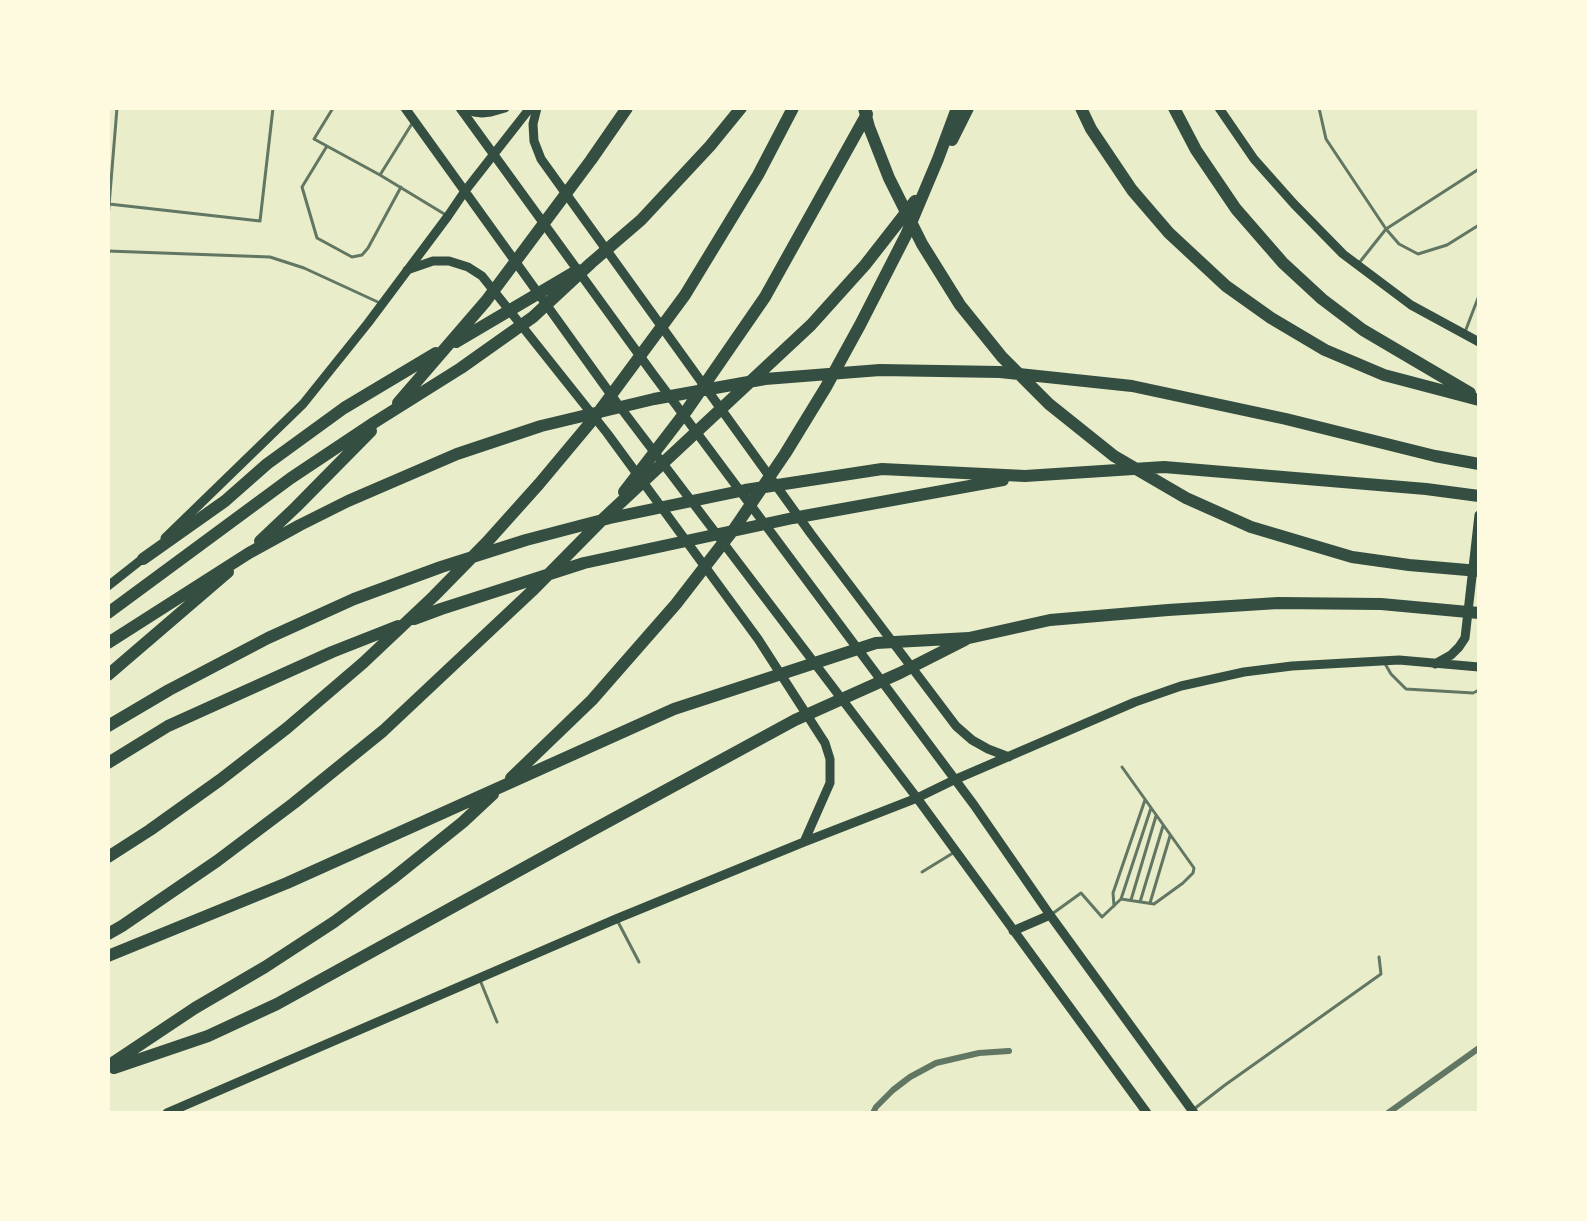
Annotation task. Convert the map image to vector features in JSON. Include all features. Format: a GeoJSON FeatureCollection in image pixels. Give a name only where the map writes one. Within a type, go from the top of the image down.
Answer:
{"type":"FeatureCollection","features":[{"type":"Feature","properties":{"kind":"highway"},"geometry":{"type":"LineString","coordinates":[[108,675],[212,587],[296,507],[395,406],[486,301],[627,108]]}},
{"type":"Feature","properties":{"kind":"highway"},"geometry":{"type":"LineString","coordinates":[[108,613],[291,478],[461,368],[533,316],[591,262],[641,220],[710,147],[741,108]]}},
{"type":"Feature","properties":{"kind":"highway"},"geometry":{"type":"LineString","coordinates":[[108,857],[220,780],[288,728],[354,671],[488,542],[595,417],[685,295],[758,175],[793,108]]}},
{"type":"Feature","properties":{"kind":"highway"},"geometry":{"type":"LineString","coordinates":[[864,108],[889,178],[922,244],[960,305],[1002,357],[1049,404],[1114,456],[1186,498],[1251,527],[1352,557],[1479,571]]}},
{"type":"Feature","properties":{"kind":"highway"},"geometry":{"type":"LineString","coordinates":[[603,519],[687,410],[765,297],[870,108]]}},
{"type":"Feature","properties":{"kind":"highway"},"geometry":{"type":"LineString","coordinates":[[108,1068],[195,1008],[266,967],[334,922],[392,879],[470,815],[517,772],[599,691],[676,604],[785,454],[826,387],[906,235],[957,108]]}},
{"type":"Feature","properties":{"kind":"highway"},"geometry":{"type":"LineString","coordinates":[[108,934],[217,861],[294,804],[383,731],[532,591],[603,519],[811,325],[865,265],[915,202],[956,133],[968,108]]}},
{"type":"Feature","properties":{"kind":"highway"},"geometry":{"type":"LineString","coordinates":[[1081,108],[1091,129],[1132,190],[1169,233],[1226,286],[1271,318],[1325,350],[1384,375],[1479,399]]}},
{"type":"Feature","properties":{"kind":"highway"},"geometry":{"type":"LineString","coordinates":[[1174,108],[1197,150],[1236,209],[1283,263],[1322,299],[1363,330],[1479,399]]}},
{"type":"Feature","properties":{"kind":"highway"},"geometry":{"type":"LineString","coordinates":[[143,560],[225,501],[267,464],[344,408],[591,262]]}},
{"type":"Feature","properties":{"kind":"highway"},"geometry":{"type":"LineString","coordinates":[[108,643],[249,553],[300,525],[348,501],[457,454],[542,426],[654,399],[765,379],[880,370],[1000,372],[1132,386],[1286,419],[1435,456],[1479,464]]}},
{"type":"Feature","properties":{"kind":"highway"},"geometry":{"type":"LineString","coordinates":[[108,726],[169,690],[268,638],[354,599],[441,567],[526,540],[610,518],[734,493],[882,470],[1025,476],[1164,467],[1426,489],[1479,496]]}},
{"type":"Feature","properties":{"kind":"highway"},"geometry":{"type":"LineString","coordinates":[[108,763],[168,726],[332,652],[441,609],[584,563],[793,518],[1025,476]]}},
{"type":"Feature","properties":{"kind":"highway"},"geometry":{"type":"LineString","coordinates":[[108,956],[287,883],[674,709],[876,643],[969,638],[1050,620],[1168,609],[1278,603],[1381,604],[1479,613]]}},
{"type":"Feature","properties":{"kind":"highway"},"geometry":{"type":"LineString","coordinates":[[108,1068],[208,1036],[277,1004],[795,720],[900,673],[969,638]]}},
{"type":"Feature","properties":{"kind":"main road"},"geometry":{"type":"LineString","coordinates":[[405,108],[617,403],[917,798],[1147,1113]]}},
{"type":"Feature","properties":{"kind":"main road"},"geometry":{"type":"LineString","coordinates":[[460,108],[653,374],[954,780],[1193,1112]]}},
{"type":"Feature","properties":{"kind":"main road"},"geometry":{"type":"LineString","coordinates":[[465,108],[482,113],[505,108]]}},
{"type":"Feature","properties":{"kind":"main road"},"geometry":{"type":"LineString","coordinates":[[108,586],[143,560],[303,404],[382,304],[465,191],[530,108]]}},
{"type":"Feature","properties":{"kind":"main road"},"geometry":{"type":"LineString","coordinates":[[537,108],[533,124],[534,141],[541,159],[811,534],[956,726],[972,740],[1009,757]]}},
{"type":"Feature","properties":{"kind":"main road"},"geometry":{"type":"LineString","coordinates":[[1219,108],[1254,159],[1343,254],[1411,304],[1479,342]]}},
{"type":"Feature","properties":{"kind":"main road"},"geometry":{"type":"LineString","coordinates":[[407,270],[433,261],[449,261],[468,267],[482,276],[607,434],[758,639],[825,743],[830,759],[830,783],[804,842]]}},
{"type":"Feature","properties":{"kind":"main road"},"geometry":{"type":"LineString","coordinates":[[1464,334],[1479,351]]}},
{"type":"Feature","properties":{"kind":"main road"},"geometry":{"type":"LineString","coordinates":[[1435,664],[1452,655],[1465,638],[1479,514]]}},
{"type":"Feature","properties":{"kind":"main road"},"geometry":{"type":"LineString","coordinates":[[167,1113],[616,919],[917,798],[1135,702],[1181,686],[1245,672],[1292,666],[1399,660],[1479,667]]}},
{"type":"Feature","properties":{"kind":"main road"},"geometry":{"type":"LineString","coordinates":[[1013,931],[1050,915]]}},
{"type":"Feature","properties":{"kind":"street"},"geometry":{"type":"LineString","coordinates":[[1388,1113],[1479,1048]]}},
{"type":"Feature","properties":{"kind":"street"},"geometry":{"type":"LineString","coordinates":[[873,1113],[893,1090],[910,1077],[936,1064],[979,1053],[1010,1051]]}},
{"type":"Feature","properties":{"kind":"lane"},"geometry":{"type":"LineString","coordinates":[[108,218],[117,108]]}},
{"type":"Feature","properties":{"kind":"lane"},"geometry":{"type":"LineString","coordinates":[[109,204],[260,221],[273,108]]}},
{"type":"Feature","properties":{"kind":"lane"},"geometry":{"type":"LineString","coordinates":[[333,108],[314,139],[448,216]]}},
{"type":"Feature","properties":{"kind":"lane"},"geometry":{"type":"LineString","coordinates":[[1319,108],[1326,139],[1386,229],[1400,244],[1418,254],[1447,245],[1479,225]]}},
{"type":"Feature","properties":{"kind":"lane"},"geometry":{"type":"LineString","coordinates":[[381,176],[414,120]]}},
{"type":"Feature","properties":{"kind":"lane"},"geometry":{"type":"LineString","coordinates":[[327,146],[302,187],[317,238],[352,257],[362,255],[401,187]]}},
{"type":"Feature","properties":{"kind":"lane"},"geometry":{"type":"LineString","coordinates":[[1358,265],[1386,229],[1479,169]]}},
{"type":"Feature","properties":{"kind":"lane"},"geometry":{"type":"LineString","coordinates":[[108,251],[270,257],[304,268],[382,304]]}},
{"type":"Feature","properties":{"kind":"lane"},"geometry":{"type":"LineString","coordinates":[[1464,334],[1478,297]]}},
{"type":"Feature","properties":{"kind":"lane"},"geometry":{"type":"LineString","coordinates":[[1383,661],[1391,674],[1406,689],[1473,693],[1479,690]]}},
{"type":"Feature","properties":{"kind":"lane"},"geometry":{"type":"LineString","coordinates":[[1121,899],[1154,904],[1190,877],[1194,868],[1122,767]]}},
{"type":"Feature","properties":{"kind":"lane"},"geometry":{"type":"LineString","coordinates":[[1114,906],[1113,893],[1145,800]]}},
{"type":"Feature","properties":{"kind":"lane"},"geometry":{"type":"LineString","coordinates":[[1050,915],[1081,892],[1102,917],[1121,899],[1150,807]]}},
{"type":"Feature","properties":{"kind":"lane"},"geometry":{"type":"LineString","coordinates":[[1131,900],[1156,816]]}},
{"type":"Feature","properties":{"kind":"lane"},"geometry":{"type":"LineString","coordinates":[[1140,902],[1163,825]]}},
{"type":"Feature","properties":{"kind":"lane"},"geometry":{"type":"LineString","coordinates":[[1150,903],[1170,835]]}},
{"type":"Feature","properties":{"kind":"lane"},"geometry":{"type":"LineString","coordinates":[[922,872],[956,851]]}},
{"type":"Feature","properties":{"kind":"lane"},"geometry":{"type":"LineString","coordinates":[[616,919],[639,962]]}},
{"type":"Feature","properties":{"kind":"lane"},"geometry":{"type":"LineString","coordinates":[[1193,1112],[1225,1085],[1381,974],[1380,957]]}},
{"type":"Feature","properties":{"kind":"lane"},"geometry":{"type":"LineString","coordinates":[[479,978],[497,1022]]}}]}
